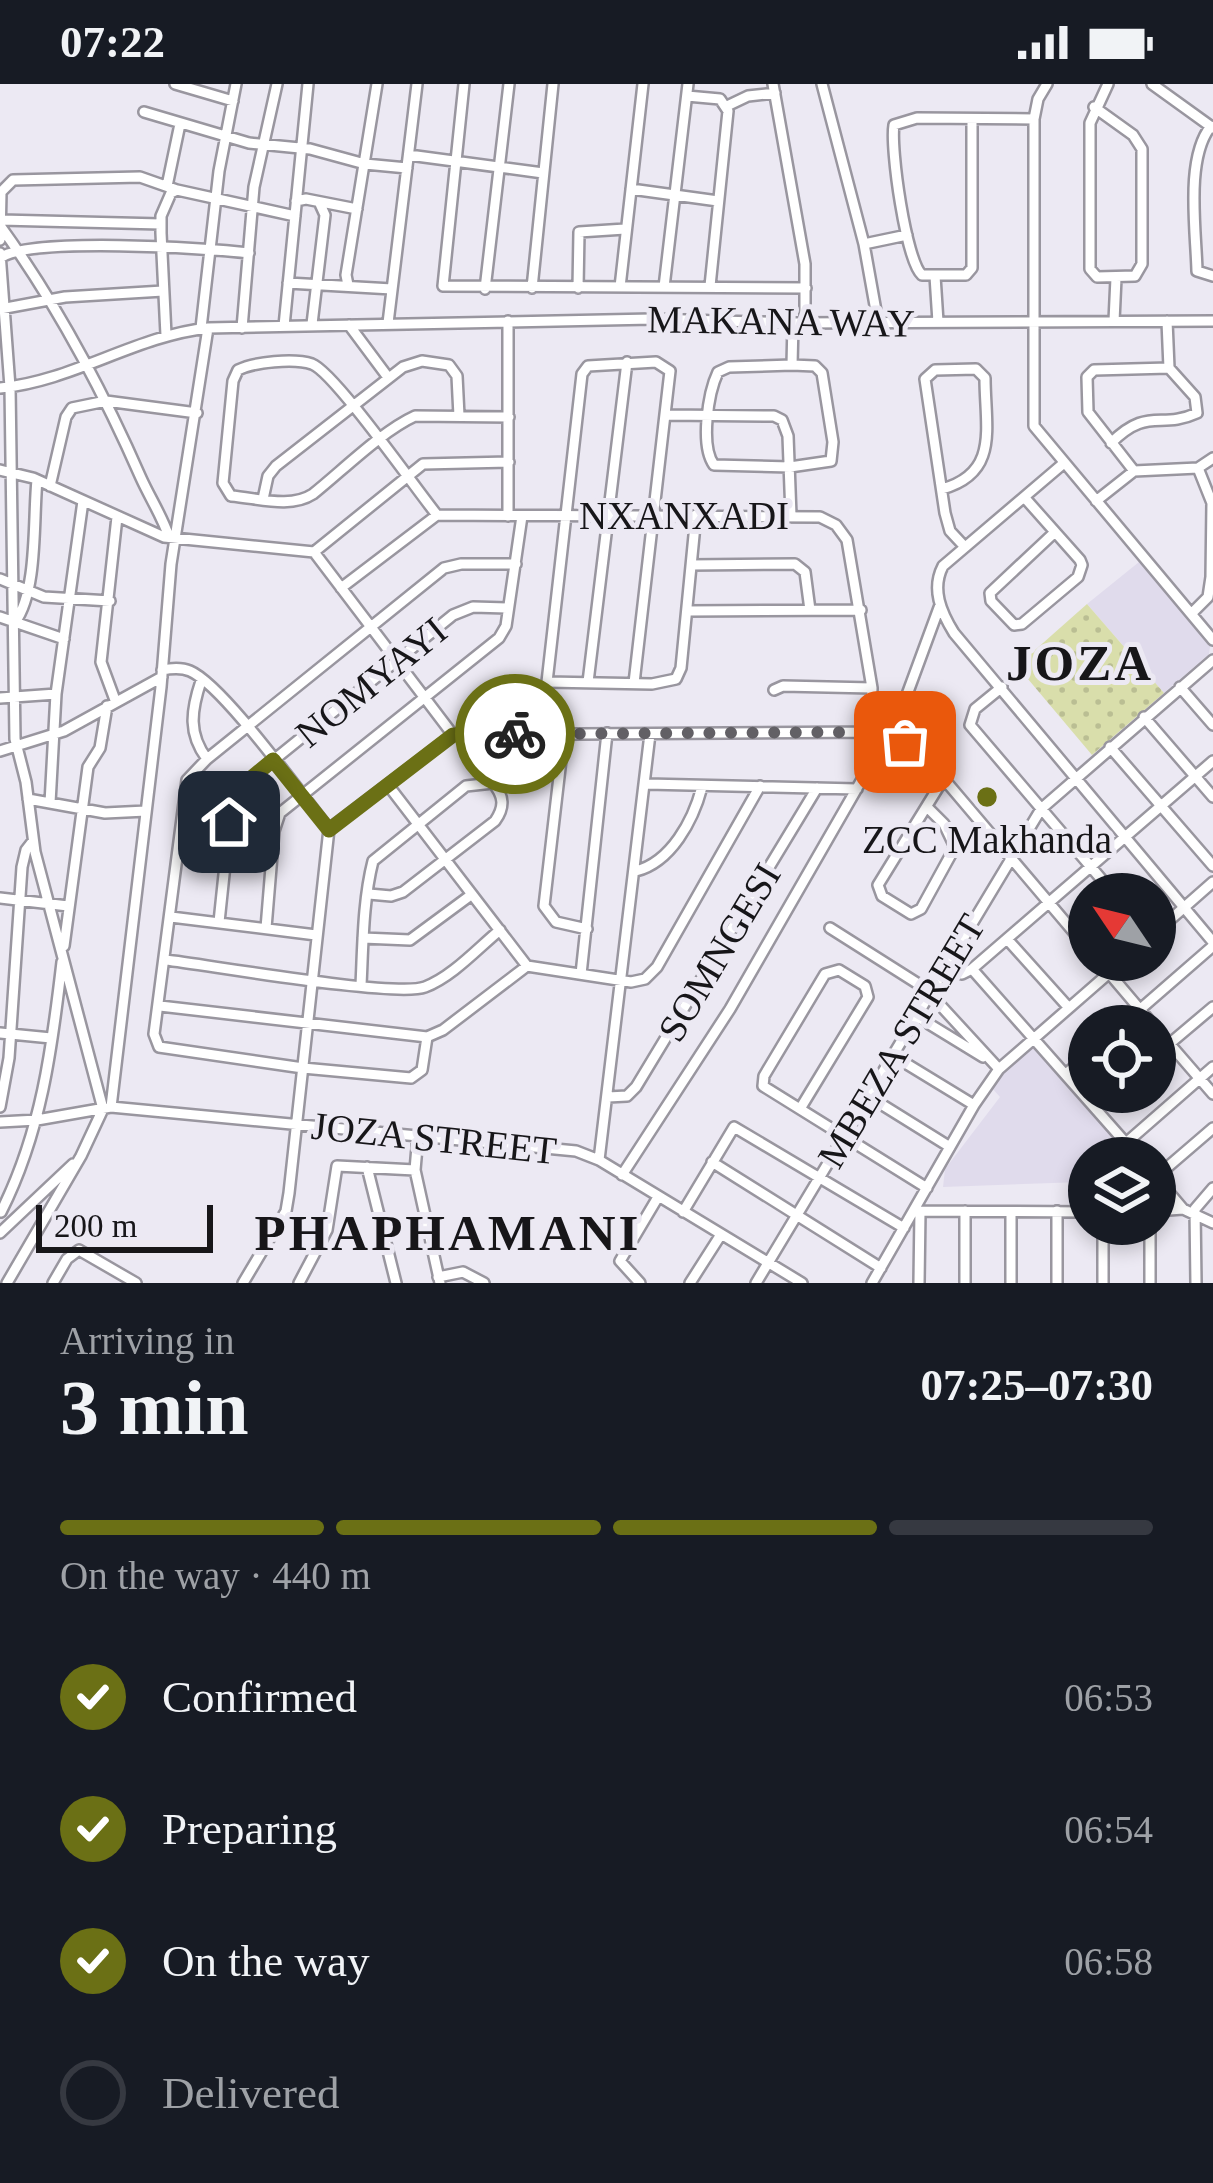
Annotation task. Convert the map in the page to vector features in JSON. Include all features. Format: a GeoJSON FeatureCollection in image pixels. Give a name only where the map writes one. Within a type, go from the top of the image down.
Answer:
{"type":"FeatureCollection","features":[{"type":"Feature","properties":{"kind":"street"},"geometry":{"type":"LineString","coordinates":[[175,84],[233,101]]}},
{"type":"Feature","properties":{"kind":"street"},"geometry":{"type":"LineString","coordinates":[[8,1283],[107,1108],[162,674],[173,536],[197,413],[211,249],[236,84]]}},
{"type":"Feature","properties":{"kind":"street"},"geometry":{"type":"LineString","coordinates":[[242,328],[252,206],[277,84]]}},
{"type":"Feature","properties":{"kind":"street"},"geometry":{"type":"LineString","coordinates":[[284,326],[308,84]]}},
{"type":"Feature","properties":{"kind":"street"},"geometry":{"type":"LineString","coordinates":[[348,285],[377,84]]}},
{"type":"Feature","properties":{"kind":"street"},"geometry":{"type":"LineString","coordinates":[[388,322],[418,84]]}},
{"type":"Feature","properties":{"kind":"street"},"geometry":{"type":"LineString","coordinates":[[464,84],[441,284],[445,287],[806,287]]}},
{"type":"Feature","properties":{"kind":"street"},"geometry":{"type":"LineString","coordinates":[[485,289],[509,84]]}},
{"type":"Feature","properties":{"kind":"street"},"geometry":{"type":"LineString","coordinates":[[532,288],[553,84]]}},
{"type":"Feature","properties":{"kind":"street"},"geometry":{"type":"LineString","coordinates":[[620,287],[644,84]]}},
{"type":"Feature","properties":{"kind":"street"},"geometry":{"type":"LineString","coordinates":[[710,286],[722,84]]}},
{"type":"Feature","properties":{"kind":"street"},"geometry":{"type":"LineString","coordinates":[[822,84],[864,244],[878,322]]}},
{"type":"Feature","properties":{"kind":"street"},"geometry":{"type":"LineString","coordinates":[[1047,84],[1034,119],[1034,426],[1213,640]]}},
{"type":"Feature","properties":{"kind":"street"},"geometry":{"type":"LineString","coordinates":[[1094,107],[1137,138],[1142,149],[1142,264],[1135,276],[1097,277],[1090,269],[1090,123],[1094,107],[1108,84]]}},
{"type":"Feature","properties":{"kind":"street"},"geometry":{"type":"LineString","coordinates":[[1152,84],[1212,127],[1197,150],[1197,271],[1213,276]]}},
{"type":"Feature","properties":{"kind":"street"},"geometry":{"type":"LineString","coordinates":[[664,287],[687,90],[724,102],[774,89],[800,226],[806,287],[792,365]]}},
{"type":"Feature","properties":{"kind":"street"},"geometry":{"type":"LineString","coordinates":[[143,112],[263,146],[301,148],[365,164],[407,168]]}},
{"type":"Feature","properties":{"kind":"street"},"geometry":{"type":"LineString","coordinates":[[972,119],[972,268],[966,275],[935,276],[916,270],[907,235],[894,125],[917,118],[1034,119]]}},
{"type":"Feature","properties":{"kind":"street"},"geometry":{"type":"LineString","coordinates":[[166,334],[161,224],[180,124]]}},
{"type":"Feature","properties":{"kind":"street"},"geometry":{"type":"LineString","coordinates":[[409,155],[543,173]]}},
{"type":"Feature","properties":{"kind":"street"},"geometry":{"type":"LineString","coordinates":[[0,240],[1,192],[13,180],[140,177],[170,191],[295,216]]}},
{"type":"Feature","properties":{"kind":"street"},"geometry":{"type":"LineString","coordinates":[[631,189],[718,201]]}},
{"type":"Feature","properties":{"kind":"street"},"geometry":{"type":"LineString","coordinates":[[296,201],[357,209]]}},
{"type":"Feature","properties":{"kind":"street"},"geometry":{"type":"LineString","coordinates":[[312,324],[325,215],[320,203]]}},
{"type":"Feature","properties":{"kind":"street"},"geometry":{"type":"LineString","coordinates":[[1197,223],[1213,222]]}},
{"type":"Feature","properties":{"kind":"street"},"geometry":{"type":"LineString","coordinates":[[2,223],[161,224]]}},
{"type":"Feature","properties":{"kind":"street"},"geometry":{"type":"LineString","coordinates":[[2,223],[88,365],[173,536]]}},
{"type":"Feature","properties":{"kind":"street"},"geometry":{"type":"LineString","coordinates":[[578,288],[579,232],[626,229]]}},
{"type":"Feature","properties":{"kind":"street"},"geometry":{"type":"LineString","coordinates":[[864,244],[907,235]]}},
{"type":"Feature","properties":{"kind":"street"},"geometry":{"type":"LineString","coordinates":[[107,1108],[33,840],[17,746],[13,519],[6,472],[0,256],[17,249],[249,253]]}},
{"type":"Feature","properties":{"kind":"street"},"geometry":{"type":"LineString","coordinates":[[935,276],[938,322]]}},
{"type":"Feature","properties":{"kind":"street"},"geometry":{"type":"LineString","coordinates":[[1114,321],[1116,278]]}},
{"type":"Feature","properties":{"kind":"street"},"geometry":{"type":"LineString","coordinates":[[288,283],[392,289]]}},
{"type":"Feature","properties":{"kind":"street"},"geometry":{"type":"LineString","coordinates":[[2,309],[51,299],[163,290]]}},
{"type":"Feature","properties":{"kind":"street"},"geometry":{"type":"LineString","coordinates":[[508,321],[508,517]]}},
{"type":"Feature","properties":{"kind":"street","name":"MAKANA WAY"},"geometry":{"type":"LineString","coordinates":[[5,388],[88,365],[166,334],[204,328],[508,321],[1213,321]]}},
{"type":"Feature","properties":{"kind":"street"},"geometry":{"type":"LineString","coordinates":[[1111,442],[1138,421],[1182,418],[1199,407],[1196,397],[1169,368],[1167,321]]}},
{"type":"Feature","properties":{"kind":"street"},"geometry":{"type":"LineString","coordinates":[[349,325],[387,376]]}},
{"type":"Feature","properties":{"kind":"street"},"geometry":{"type":"LineString","coordinates":[[263,499],[272,470],[387,376],[415,362],[448,365],[457,376],[459,416]]}},
{"type":"Feature","properties":{"kind":"street"},"geometry":{"type":"LineString","coordinates":[[588,682],[627,362]]}},
{"type":"Feature","properties":{"kind":"street"},"geometry":{"type":"LineString","coordinates":[[634,682],[670,371],[656,362],[592,364],[581,374],[545,677],[551,683],[669,683],[676,679],[681,668],[696,515]]}},
{"type":"Feature","properties":{"kind":"street"},"geometry":{"type":"LineString","coordinates":[[341,588],[437,515],[405,476],[379,442],[351,406],[327,376],[311,364],[251,365],[238,370],[223,488],[231,496],[305,500],[379,442],[412,417],[508,417]]}},
{"type":"Feature","properties":{"kind":"street"},"geometry":{"type":"LineString","coordinates":[[815,366],[823,373],[834,451],[826,463],[714,465],[707,453],[710,416],[712,385],[722,368],[815,366]]}},
{"type":"Feature","properties":{"kind":"street"},"geometry":{"type":"LineString","coordinates":[[1134,470],[1088,412],[1090,372],[1169,368]]}},
{"type":"Feature","properties":{"kind":"street"},"geometry":{"type":"LineString","coordinates":[[942,489],[962,484],[985,457],[985,378],[976,369],[935,370],[925,379],[942,489],[950,531],[964,546]]}},
{"type":"Feature","properties":{"kind":"street"},"geometry":{"type":"LineString","coordinates":[[50,486],[68,411],[106,401],[197,413]]}},
{"type":"Feature","properties":{"kind":"street"},"geometry":{"type":"LineString","coordinates":[[666,415],[774,416],[786,425],[791,516]]}},
{"type":"Feature","properties":{"kind":"street"},"geometry":{"type":"LineString","coordinates":[[1096,501],[1134,470],[1198,468],[1213,458]]}},
{"type":"Feature","properties":{"kind":"street"},"geometry":{"type":"LineString","coordinates":[[6,472],[37,480],[117,517],[173,536],[314,552],[405,476],[428,463],[509,462]]}},
{"type":"Feature","properties":{"kind":"street"},"geometry":{"type":"LineString","coordinates":[[1064,463],[964,546],[938,574],[940,605],[954,633],[1213,944],[1146,1005]]}},
{"type":"Feature","properties":{"kind":"street"},"geometry":{"type":"LineString","coordinates":[[1192,613],[1210,591],[1212,547],[1211,495],[1198,468]]}},
{"type":"Feature","properties":{"kind":"street"},"geometry":{"type":"LineString","coordinates":[[15,622],[26,592],[37,480]]}},
{"type":"Feature","properties":{"kind":"street"},"geometry":{"type":"LineString","coordinates":[[1024,496],[1080,560],[1082,571],[1022,624],[1014,625],[991,601],[990,593],[1055,532]]}},
{"type":"Feature","properties":{"kind":"street"},"geometry":{"type":"LineString","coordinates":[[50,803],[56,694],[83,501]]}},
{"type":"Feature","properties":{"kind":"street","name":"NXANXADI"},"geometry":{"type":"LineString","coordinates":[[437,515],[820,517],[843,532],[861,610],[872,688],[872,732]]}},
{"type":"Feature","properties":{"kind":"street"},"geometry":{"type":"LineString","coordinates":[[266,928],[275,825],[283,808],[493,644],[506,626],[522,516]]}},
{"type":"Feature","properties":{"kind":"street"},"geometry":{"type":"LineString","coordinates":[[0,517],[13,519]]}},
{"type":"Feature","properties":{"kind":"street"},"geometry":{"type":"LineString","coordinates":[[22,1213],[1,1212],[49,1076],[88,767],[100,748],[111,703],[101,662],[117,517]]}},
{"type":"Feature","properties":{"kind":"street"},"geometry":{"type":"LineString","coordinates":[[314,552],[453,735]]}},
{"type":"Feature","properties":{"kind":"street"},"geometry":{"type":"LineString","coordinates":[[500,564],[510,588]]}},
{"type":"Feature","properties":{"kind":"street"},"geometry":{"type":"LineString","coordinates":[[427,1037],[423,1065],[415,1077],[303,1068],[159,1048],[154,1034],[188,780],[207,759],[371,624],[448,566],[516,564]]}},
{"type":"Feature","properties":{"kind":"street"},"geometry":{"type":"LineString","coordinates":[[692,565],[795,564],[805,572],[810,610]]}},
{"type":"Feature","properties":{"kind":"street"},"geometry":{"type":"LineString","coordinates":[[0,579],[26,592],[110,601]]}},
{"type":"Feature","properties":{"kind":"street"},"geometry":{"type":"LineString","coordinates":[[622,1175],[730,1009],[887,736],[940,605]]}},
{"type":"Feature","properties":{"kind":"street","name":"NOMYAYI"},"geometry":{"type":"LineString","coordinates":[[219,922],[232,800],[238,789],[465,608],[507,608]]}},
{"type":"Feature","properties":{"kind":"street"},"geometry":{"type":"LineString","coordinates":[[687,611],[861,610]]}},
{"type":"Feature","properties":{"kind":"street"},"geometry":{"type":"LineString","coordinates":[[0,617],[64,639]]}},
{"type":"Feature","properties":{"kind":"street"},"geometry":{"type":"LineString","coordinates":[[0,655],[15,657]]}},
{"type":"Feature","properties":{"kind":"street","name":"MBEZA STREET"},"geometry":{"type":"LineString","coordinates":[[756,1283],[1041,809],[1213,659]]}},
{"type":"Feature","properties":{"kind":"street"},"geometry":{"type":"LineString","coordinates":[[0,751],[56,734],[175,667],[196,672],[248,727],[329,830],[286,1211],[243,1283]]}},
{"type":"Feature","properties":{"kind":"street"},"geometry":{"type":"LineString","coordinates":[[201,681],[192,730],[207,759]]}},
{"type":"Feature","properties":{"kind":"street"},"geometry":{"type":"LineString","coordinates":[[773,690],[783,686],[872,688]]}},
{"type":"Feature","properties":{"kind":"street"},"geometry":{"type":"LineString","coordinates":[[1002,687],[975,710],[970,725],[1096,873]]}},
{"type":"Feature","properties":{"kind":"street"},"geometry":{"type":"LineString","coordinates":[[1180,687],[1213,725]]}},
{"type":"Feature","properties":{"kind":"street"},"geometry":{"type":"LineString","coordinates":[[0,698],[56,694]]}},
{"type":"Feature","properties":{"kind":"street"},"geometry":{"type":"LineString","coordinates":[[1144,718],[1213,797]]}},
{"type":"Feature","properties":{"kind":"street"},"geometry":{"type":"LineString","coordinates":[[329,830],[453,735],[872,732],[919,750],[1068,925]]}},
{"type":"Feature","properties":{"kind":"street"},"geometry":{"type":"LineString","coordinates":[[581,974],[608,733]]}},
{"type":"Feature","properties":{"kind":"street"},"geometry":{"type":"LineString","coordinates":[[564,734],[544,906],[556,922],[587,928]]}},
{"type":"Feature","properties":{"kind":"street"},"geometry":{"type":"LineString","coordinates":[[599,1160],[650,734]]}},
{"type":"Feature","properties":{"kind":"street"},"geometry":{"type":"LineString","coordinates":[[0,742],[17,746]]}},
{"type":"Feature","properties":{"kind":"street"},"geometry":{"type":"LineString","coordinates":[[1110,747],[1213,866]]}},
{"type":"Feature","properties":{"kind":"street"},"geometry":{"type":"LineString","coordinates":[[944,970],[962,974],[972,969],[1213,761]]}},
{"type":"Feature","properties":{"kind":"street"},"geometry":{"type":"LineString","coordinates":[[927,807],[944,824],[955,847],[921,909],[911,914],[882,896],[878,885],[944,778]]}},
{"type":"Feature","properties":{"kind":"street"},"geometry":{"type":"LineString","coordinates":[[361,985],[364,938],[369,894],[373,861],[466,786],[494,783],[502,798],[500,814],[397,895],[369,894]]}},
{"type":"Feature","properties":{"kind":"street"},"geometry":{"type":"LineString","coordinates":[[647,784],[857,789]]}},
{"type":"Feature","properties":{"kind":"street"},"geometry":{"type":"LineString","coordinates":[[388,785],[526,966],[639,982],[656,967],[760,786]]}},
{"type":"Feature","properties":{"kind":"street"},"geometry":{"type":"LineString","coordinates":[[636,871],[664,858],[702,787]]}},
{"type":"Feature","properties":{"kind":"street","name":"SOMNGESI"},"geometry":{"type":"LineString","coordinates":[[608,1096],[627,1096],[636,1087],[817,788]]}},
{"type":"Feature","properties":{"kind":"street"},"geometry":{"type":"LineString","coordinates":[[28,799],[84,811],[146,811]]}},
{"type":"Feature","properties":{"kind":"street"},"geometry":{"type":"LineString","coordinates":[[0,1107],[26,850],[33,840]]}},
{"type":"Feature","properties":{"kind":"street"},"geometry":{"type":"LineString","coordinates":[[1176,915],[1213,882]]}},
{"type":"Feature","properties":{"kind":"street"},"geometry":{"type":"LineString","coordinates":[[364,938],[410,940],[471,895]]}},
{"type":"Feature","properties":{"kind":"street"},"geometry":{"type":"LineString","coordinates":[[0,898],[68,906]]}},
{"type":"Feature","properties":{"kind":"street"},"geometry":{"type":"LineString","coordinates":[[171,917],[316,935]]}},
{"type":"Feature","properties":{"kind":"street"},"geometry":{"type":"LineString","coordinates":[[830,928],[930,993],[999,1069]]}},
{"type":"Feature","properties":{"kind":"street"},"geometry":{"type":"LineString","coordinates":[[166,960],[361,985],[426,987],[500,930]]}},
{"type":"Feature","properties":{"kind":"street"},"geometry":{"type":"LineString","coordinates":[[1007,939],[1068,1007]]}},
{"type":"Feature","properties":{"kind":"street"},"geometry":{"type":"LineString","coordinates":[[160,1006],[427,1037],[443,1030],[526,966]]}},
{"type":"Feature","properties":{"kind":"street"},"geometry":{"type":"LineString","coordinates":[[972,969],[1068,1076]]}},
{"type":"Feature","properties":{"kind":"street"},"geometry":{"type":"LineString","coordinates":[[800,1109],[868,997],[865,986],[838,970],[824,974],[762,1081],[766,1090],[927,1188]]}},
{"type":"Feature","properties":{"kind":"street"},"geometry":{"type":"LineString","coordinates":[[1072,1005],[1100,981]]}},
{"type":"Feature","properties":{"kind":"street"},"geometry":{"type":"LineString","coordinates":[[1116,981],[1136,1005]]}},
{"type":"Feature","properties":{"kind":"street"},"geometry":{"type":"LineString","coordinates":[[1176,1039],[1213,1007]]}},
{"type":"Feature","properties":{"kind":"street"},"geometry":{"type":"LineString","coordinates":[[872,1283],[999,1069],[1068,1009]]}},
{"type":"Feature","properties":{"kind":"street"},"geometry":{"type":"LineString","coordinates":[[916,1016],[988,1059]]}},
{"type":"Feature","properties":{"kind":"street"},"geometry":{"type":"LineString","coordinates":[[6,1034],[51,1038]]}},
{"type":"Feature","properties":{"kind":"street"},"geometry":{"type":"LineString","coordinates":[[1176,1051],[1213,1094]]}},
{"type":"Feature","properties":{"kind":"street"},"geometry":{"type":"LineString","coordinates":[[892,1055],[974,1105]]}},
{"type":"Feature","properties":{"kind":"street"},"geometry":{"type":"LineString","coordinates":[[1133,1137],[1213,1067]]}},
{"type":"Feature","properties":{"kind":"street"},"geometry":{"type":"LineString","coordinates":[[868,1096],[950,1147]]}},
{"type":"Feature","properties":{"kind":"street","name":"JOZA STREET"},"geometry":{"type":"LineString","coordinates":[[0,1122],[107,1108],[569,1150],[599,1160],[802,1283]]}},
{"type":"Feature","properties":{"kind":"street"},"geometry":{"type":"LineString","coordinates":[[1099,1113],[1121,1137]]}},
{"type":"Feature","properties":{"kind":"street"},"geometry":{"type":"LineString","coordinates":[[683,1212],[729,1132],[737,1127],[904,1228]]}},
{"type":"Feature","properties":{"kind":"street"},"geometry":{"type":"LineString","coordinates":[[1176,1159],[1213,1128]]}},
{"type":"Feature","properties":{"kind":"street"},"geometry":{"type":"LineString","coordinates":[[418,1136],[415,1170],[439,1280],[463,1272],[484,1283]]}},
{"type":"Feature","properties":{"kind":"street"},"geometry":{"type":"LineString","coordinates":[[0,1232],[81,1156]]}},
{"type":"Feature","properties":{"kind":"street"},"geometry":{"type":"LineString","coordinates":[[712,1162],[881,1268]]}},
{"type":"Feature","properties":{"kind":"street"},"geometry":{"type":"LineString","coordinates":[[304,1281],[329,1223],[337,1166],[415,1170]]}},
{"type":"Feature","properties":{"kind":"street"},"geometry":{"type":"LineString","coordinates":[[367,1167],[396,1283]]}},
{"type":"Feature","properties":{"kind":"street"},"geometry":{"type":"LineString","coordinates":[[1189,1212],[1213,1188]]}},
{"type":"Feature","properties":{"kind":"street"},"geometry":{"type":"LineString","coordinates":[[640,1283],[620,1261],[658,1197]]}},
{"type":"Feature","properties":{"kind":"street"},"geometry":{"type":"LineString","coordinates":[[1176,1198],[1189,1212],[1196,1283]]}},
{"type":"Feature","properties":{"kind":"street"},"geometry":{"type":"LineString","coordinates":[[917,1211],[1068,1211]]}},
{"type":"Feature","properties":{"kind":"street"},"geometry":{"type":"LineString","coordinates":[[917,1211],[920,1283]]}},
{"type":"Feature","properties":{"kind":"street"},"geometry":{"type":"LineString","coordinates":[[964,1211],[965,1283]]}},
{"type":"Feature","properties":{"kind":"street"},"geometry":{"type":"LineString","coordinates":[[1057,1211],[1057,1283]]}},
{"type":"Feature","properties":{"kind":"street"},"geometry":{"type":"LineString","coordinates":[[1176,1211],[1213,1223]]}},
{"type":"Feature","properties":{"kind":"street"},"geometry":{"type":"LineString","coordinates":[[1011,1212],[1011,1283]]}},
{"type":"Feature","properties":{"kind":"street"},"geometry":{"type":"LineString","coordinates":[[690,1283],[720,1235]]}},
{"type":"Feature","properties":{"kind":"street"},"geometry":{"type":"LineString","coordinates":[[1102,1245],[1103,1283]]}},
{"type":"Feature","properties":{"kind":"street"},"geometry":{"type":"LineString","coordinates":[[1150,1245],[1150,1283]]}},
{"type":"Feature","properties":{"kind":"street"},"geometry":{"type":"LineString","coordinates":[[53,1283],[67,1258],[79,1250],[136,1283]]}},
{"type":"Feature","properties":{"kind":"shaded area"},"geometry":{"type":"Polygon","coordinates":[[[1139,562],[1210,646],[1209,654],[1164,693],[1087,604],[1139,562]]]}},
{"type":"Feature","properties":{"kind":"shaded area"},"geometry":{"type":"Polygon","coordinates":[[[1036,1047],[1068,1084],[1068,1113],[1093,1113],[1114,1137],[1068,1137],[1068,1183],[943,1187],[945,1169],[1000,1097],[991,1087],[1001,1070],[1036,1047]]]}},
{"type":"Feature","properties":{"kind":"green space"},"geometry":{"type":"Polygon","coordinates":[[[1087,604],[1164,693],[1092,755],[1017,666],[1087,604]]]}},
{"type":"Feature","properties":{"kind":"way so far"},"geometry":{"type":"LineString","coordinates":[[515,734],[872,732],[905,742]]}},
{"type":"Feature","properties":{"kind":"place","name":"ZCC Makhanda"},"geometry":{"type":"Point","coordinates":[987,797]}},
{"type":"Feature","properties":{"kind":"district","name":"JOZA"},"geometry":{"type":"Point","coordinates":[1080,663]}},
{"type":"Feature","properties":{"kind":"district","name":"PHAPHAMANI"},"geometry":{"type":"Point","coordinates":[448,1233]}},
{"type":"Feature","properties":{"kind":"route"},"geometry":{"type":"LineString","coordinates":[[229,822],[238,789],[273,760],[329,830],[453,735],[515,734]]}}]}
